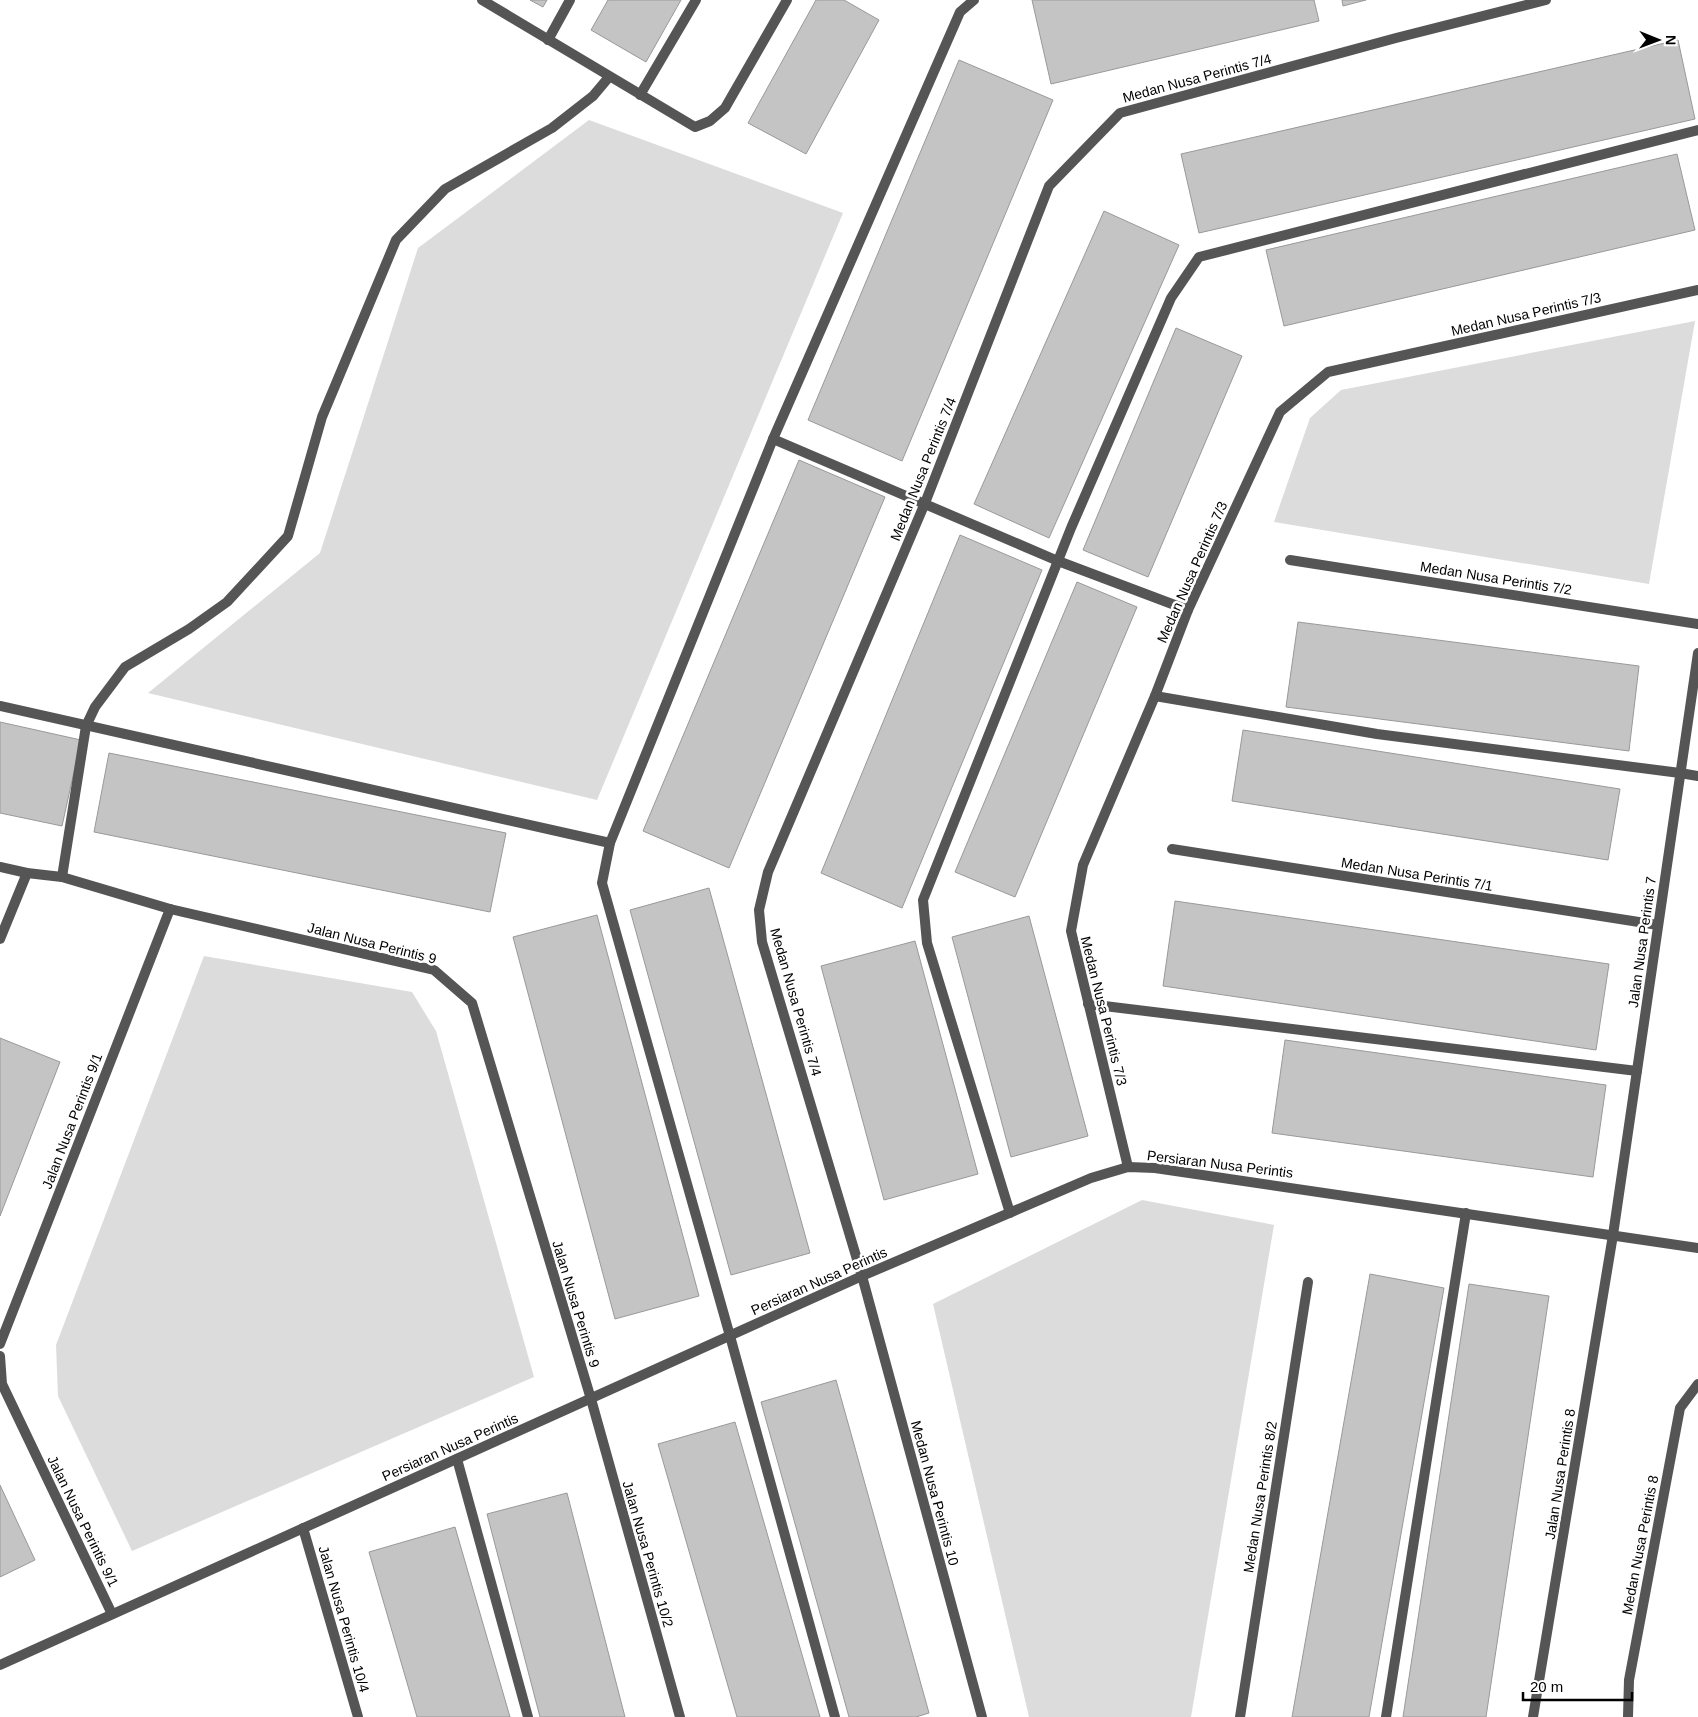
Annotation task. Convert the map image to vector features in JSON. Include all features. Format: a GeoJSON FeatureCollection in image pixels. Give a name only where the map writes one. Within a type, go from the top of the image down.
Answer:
{"type":"FeatureCollection","features":[{"type":"Feature","properties":{"kind":"street"},"geometry":{"type":"LineString","coordinates":[[482,0],[609,77],[695,126],[710,121],[725,108],[787,0]]}},
{"type":"Feature","properties":{"kind":"street"},"geometry":{"type":"LineString","coordinates":[[548,40],[570,0]]}},
{"type":"Feature","properties":{"kind":"street"},"geometry":{"type":"LineString","coordinates":[[640,95],[696,0]]}},
{"type":"Feature","properties":{"kind":"street"},"geometry":{"type":"LineString","coordinates":[[835,1717],[602,883],[610,843],[773,438],[960,12],[974,0]]}},
{"type":"Feature","properties":{"kind":"street","name":"Medan Nusa Perintis 7/4"},"geometry":{"type":"LineString","coordinates":[[862,1276],[762,942],[759,910],[768,872],[925,503],[1049,186],[1120,113],[1386,40],[1546,0]]}},
{"type":"Feature","properties":{"kind":"street"},"geometry":{"type":"LineString","coordinates":[[62,878],[86,726],[95,707],[125,666],[189,629],[227,602],[288,536],[322,417],[396,240],[445,189],[552,128],[593,96],[609,77]]}},
{"type":"Feature","properties":{"kind":"street"},"geometry":{"type":"LineString","coordinates":[[1010,1213],[927,943],[923,900],[1071,528],[1171,298],[1200,257],[1698,130]]}},
{"type":"Feature","properties":{"kind":"street","name":"Medan Nusa Perintis 7/3"},"geometry":{"type":"LineString","coordinates":[[1128,1168],[1071,931],[1083,865],[1155,696],[1188,610],[1280,412],[1328,372],[1698,290]]}},
{"type":"Feature","properties":{"kind":"street"},"geometry":{"type":"LineString","coordinates":[[773,438],[1058,561],[1188,610]]}},
{"type":"Feature","properties":{"kind":"street","name":"Medan Nusa Perintis 7/2"},"geometry":{"type":"LineString","coordinates":[[1290,560],[1698,624]]}},
{"type":"Feature","properties":{"kind":"street","name":"Jalan Nusa Perintis 7"},"geometry":{"type":"LineString","coordinates":[[1613,1235],[1698,653]]}},
{"type":"Feature","properties":{"kind":"street"},"geometry":{"type":"LineString","coordinates":[[1155,696],[1377,734],[1698,776]]}},
{"type":"Feature","properties":{"kind":"street"},"geometry":{"type":"LineString","coordinates":[[0,706],[610,843]]}},
{"type":"Feature","properties":{"kind":"street","name":"Medan Nusa Perintis 7/1"},"geometry":{"type":"LineString","coordinates":[[1172,849],[1658,925]]}},
{"type":"Feature","properties":{"kind":"street","name":"Jalan Nusa Perintis 9"},"geometry":{"type":"LineString","coordinates":[[0,867],[62,878],[170,909],[434,970],[472,1002],[590,1399]]}},
{"type":"Feature","properties":{"kind":"street"},"geometry":{"type":"LineString","coordinates":[[0,939],[27,873]]}},
{"type":"Feature","properties":{"kind":"street","name":"Jalan Nusa Perintis 9/1"},"geometry":{"type":"LineString","coordinates":[[0,1344],[170,909]]}},
{"type":"Feature","properties":{"kind":"street"},"geometry":{"type":"LineString","coordinates":[[1088,1004],[1637,1071]]}},
{"type":"Feature","properties":{"kind":"street","name":"Persiaran Nusa Perintis"},"geometry":{"type":"LineString","coordinates":[[0,1664],[862,1276],[1091,1178],[1128,1168],[1155,1168],[1698,1248]]}},
{"type":"Feature","properties":{"kind":"street"},"geometry":{"type":"LineString","coordinates":[[1386,1717],[1466,1213]]}},
{"type":"Feature","properties":{"kind":"street","name":"Jalan Nusa Perintis 8"},"geometry":{"type":"LineString","coordinates":[[1533,1717],[1613,1235]]}},
{"type":"Feature","properties":{"kind":"street","name":"Medan Nusa Perintis 10"},"geometry":{"type":"LineString","coordinates":[[862,1276],[982,1717]]}},
{"type":"Feature","properties":{"kind":"street","name":"Medan Nusa Perintis 8/2"},"geometry":{"type":"LineString","coordinates":[[1240,1717],[1308,1282]]}},
{"type":"Feature","properties":{"kind":"street","name":"Jalan Nusa Perintis 9/1"},"geometry":{"type":"LineString","coordinates":[[0,1356],[2,1384],[112,1614]]}},
{"type":"Feature","properties":{"kind":"street","name":"Medan Nusa Perintis 8"},"geometry":{"type":"LineString","coordinates":[[1628,1717],[1629,1680],[1680,1408],[1698,1384]]}},
{"type":"Feature","properties":{"kind":"street","name":"Jalan Nusa Perintis 10/2"},"geometry":{"type":"LineString","coordinates":[[590,1399],[680,1717]]}},
{"type":"Feature","properties":{"kind":"street"},"geometry":{"type":"LineString","coordinates":[[457,1459],[528,1717]]}},
{"type":"Feature","properties":{"kind":"street","name":"Jalan Nusa Perintis 10/4"},"geometry":{"type":"LineString","coordinates":[[303,1528],[358,1717]]}},
{"type":"Feature","properties":{"kind":"shaded area"},"geometry":{"type":"Polygon","coordinates":[[[589,120],[843,213],[597,800],[148,693],[320,553],[418,248],[589,120]]]}},
{"type":"Feature","properties":{"kind":"shaded area"},"geometry":{"type":"Polygon","coordinates":[[[1695,321],[1649,584],[1274,522],[1310,418],[1341,390],[1695,321]]]}},
{"type":"Feature","properties":{"kind":"shaded area"},"geometry":{"type":"Polygon","coordinates":[[[204,956],[412,992],[436,1031],[534,1377],[132,1551],[58,1396],[56,1345],[204,956]]]}},
{"type":"Feature","properties":{"kind":"shaded area"},"geometry":{"type":"Polygon","coordinates":[[[1142,1200],[1274,1225],[1191,1717],[1029,1717],[933,1304],[1142,1200]]]}},
{"type":"Feature","properties":{"kind":"building"},"geometry":{"type":"Polygon","coordinates":[[[530,0],[547,0],[543,7],[530,0]]]}},
{"type":"Feature","properties":{"kind":"building"},"geometry":{"type":"Polygon","coordinates":[[[608,0],[681,0],[646,62],[591,30],[608,0]]]}},
{"type":"Feature","properties":{"kind":"building"},"geometry":{"type":"Polygon","coordinates":[[[816,0],[844,0],[879,20],[806,154],[748,123],[816,0]]]}},
{"type":"Feature","properties":{"kind":"building"},"geometry":{"type":"Polygon","coordinates":[[[1032,0],[1314,0],[1319,21],[1051,84],[1032,0]]]}},
{"type":"Feature","properties":{"kind":"building"},"geometry":{"type":"Polygon","coordinates":[[[1342,0],[1366,0],[1343,6],[1342,0]]]}},
{"type":"Feature","properties":{"kind":"building"},"geometry":{"type":"Polygon","coordinates":[[[1678,40],[1695,119],[1199,233],[1181,154],[1678,40]]]}},
{"type":"Feature","properties":{"kind":"building"},"geometry":{"type":"Polygon","coordinates":[[[959,60],[1053,100],[902,461],[808,420],[959,60]]]}},
{"type":"Feature","properties":{"kind":"building"},"geometry":{"type":"Polygon","coordinates":[[[1677,154],[1695,230],[1284,326],[1266,250],[1677,154]]]}},
{"type":"Feature","properties":{"kind":"building"},"geometry":{"type":"Polygon","coordinates":[[[1104,211],[1179,245],[1049,538],[974,504],[1104,211]]]}},
{"type":"Feature","properties":{"kind":"building"},"geometry":{"type":"Polygon","coordinates":[[[1176,328],[1242,356],[1148,577],[1083,550],[1176,328]]]}},
{"type":"Feature","properties":{"kind":"building"},"geometry":{"type":"Polygon","coordinates":[[[799,460],[885,497],[729,868],[643,831],[799,460]]]}},
{"type":"Feature","properties":{"kind":"building"},"geometry":{"type":"Polygon","coordinates":[[[960,535],[1042,570],[902,908],[821,873],[960,535]]]}},
{"type":"Feature","properties":{"kind":"building"},"geometry":{"type":"Polygon","coordinates":[[[1077,582],[1137,607],[1015,897],[955,872],[1077,582]]]}},
{"type":"Feature","properties":{"kind":"building"},"geometry":{"type":"Polygon","coordinates":[[[1298,622],[1639,666],[1629,751],[1286,707],[1298,622]]]}},
{"type":"Feature","properties":{"kind":"building"},"geometry":{"type":"Polygon","coordinates":[[[0,722],[81,740],[62,826],[0,813],[0,722]]]}},
{"type":"Feature","properties":{"kind":"building"},"geometry":{"type":"Polygon","coordinates":[[[1243,730],[1620,789],[1608,860],[1232,801],[1243,730]]]}},
{"type":"Feature","properties":{"kind":"building"},"geometry":{"type":"Polygon","coordinates":[[[109,753],[506,833],[490,912],[94,832],[109,753]]]}},
{"type":"Feature","properties":{"kind":"building"},"geometry":{"type":"Polygon","coordinates":[[[709,888],[810,1253],[731,1275],[630,910],[709,888]]]}},
{"type":"Feature","properties":{"kind":"building"},"geometry":{"type":"Polygon","coordinates":[[[1175,901],[1609,964],[1596,1050],[1163,986],[1175,901]]]}},
{"type":"Feature","properties":{"kind":"building"},"geometry":{"type":"Polygon","coordinates":[[[597,915],[699,1296],[615,1319],[513,937],[597,915]]]}},
{"type":"Feature","properties":{"kind":"building"},"geometry":{"type":"Polygon","coordinates":[[[1029,916],[1088,1136],[1011,1157],[952,937],[1029,916]]]}},
{"type":"Feature","properties":{"kind":"building"},"geometry":{"type":"Polygon","coordinates":[[[915,941],[978,1174],[884,1200],[821,966],[915,941]]]}},
{"type":"Feature","properties":{"kind":"building"},"geometry":{"type":"Polygon","coordinates":[[[0,1038],[60,1062],[0,1216],[0,1038]]]}},
{"type":"Feature","properties":{"kind":"building"},"geometry":{"type":"Polygon","coordinates":[[[1285,1040],[1606,1085],[1593,1177],[1272,1133],[1285,1040]]]}},
{"type":"Feature","properties":{"kind":"building"},"geometry":{"type":"Polygon","coordinates":[[[1370,1274],[1444,1288],[1369,1717],[1292,1717],[1370,1274]]]}},
{"type":"Feature","properties":{"kind":"building"},"geometry":{"type":"Polygon","coordinates":[[[1469,1284],[1549,1296],[1486,1717],[1403,1717],[1469,1284]]]}},
{"type":"Feature","properties":{"kind":"building"},"geometry":{"type":"Polygon","coordinates":[[[836,1380],[929,1713],[916,1717],[849,1717],[761,1402],[836,1380]]]}},
{"type":"Feature","properties":{"kind":"building"},"geometry":{"type":"Polygon","coordinates":[[[735,1422],[820,1717],[737,1717],[658,1444],[735,1422]]]}},
{"type":"Feature","properties":{"kind":"building"},"geometry":{"type":"Polygon","coordinates":[[[0,1485],[35,1560],[0,1577],[0,1485]]]}},
{"type":"Feature","properties":{"kind":"building"},"geometry":{"type":"Polygon","coordinates":[[[567,1493],[625,1717],[540,1717],[487,1514],[567,1493]]]}},
{"type":"Feature","properties":{"kind":"building"},"geometry":{"type":"Polygon","coordinates":[[[455,1527],[510,1717],[417,1717],[369,1552],[455,1527]]]}}]}
